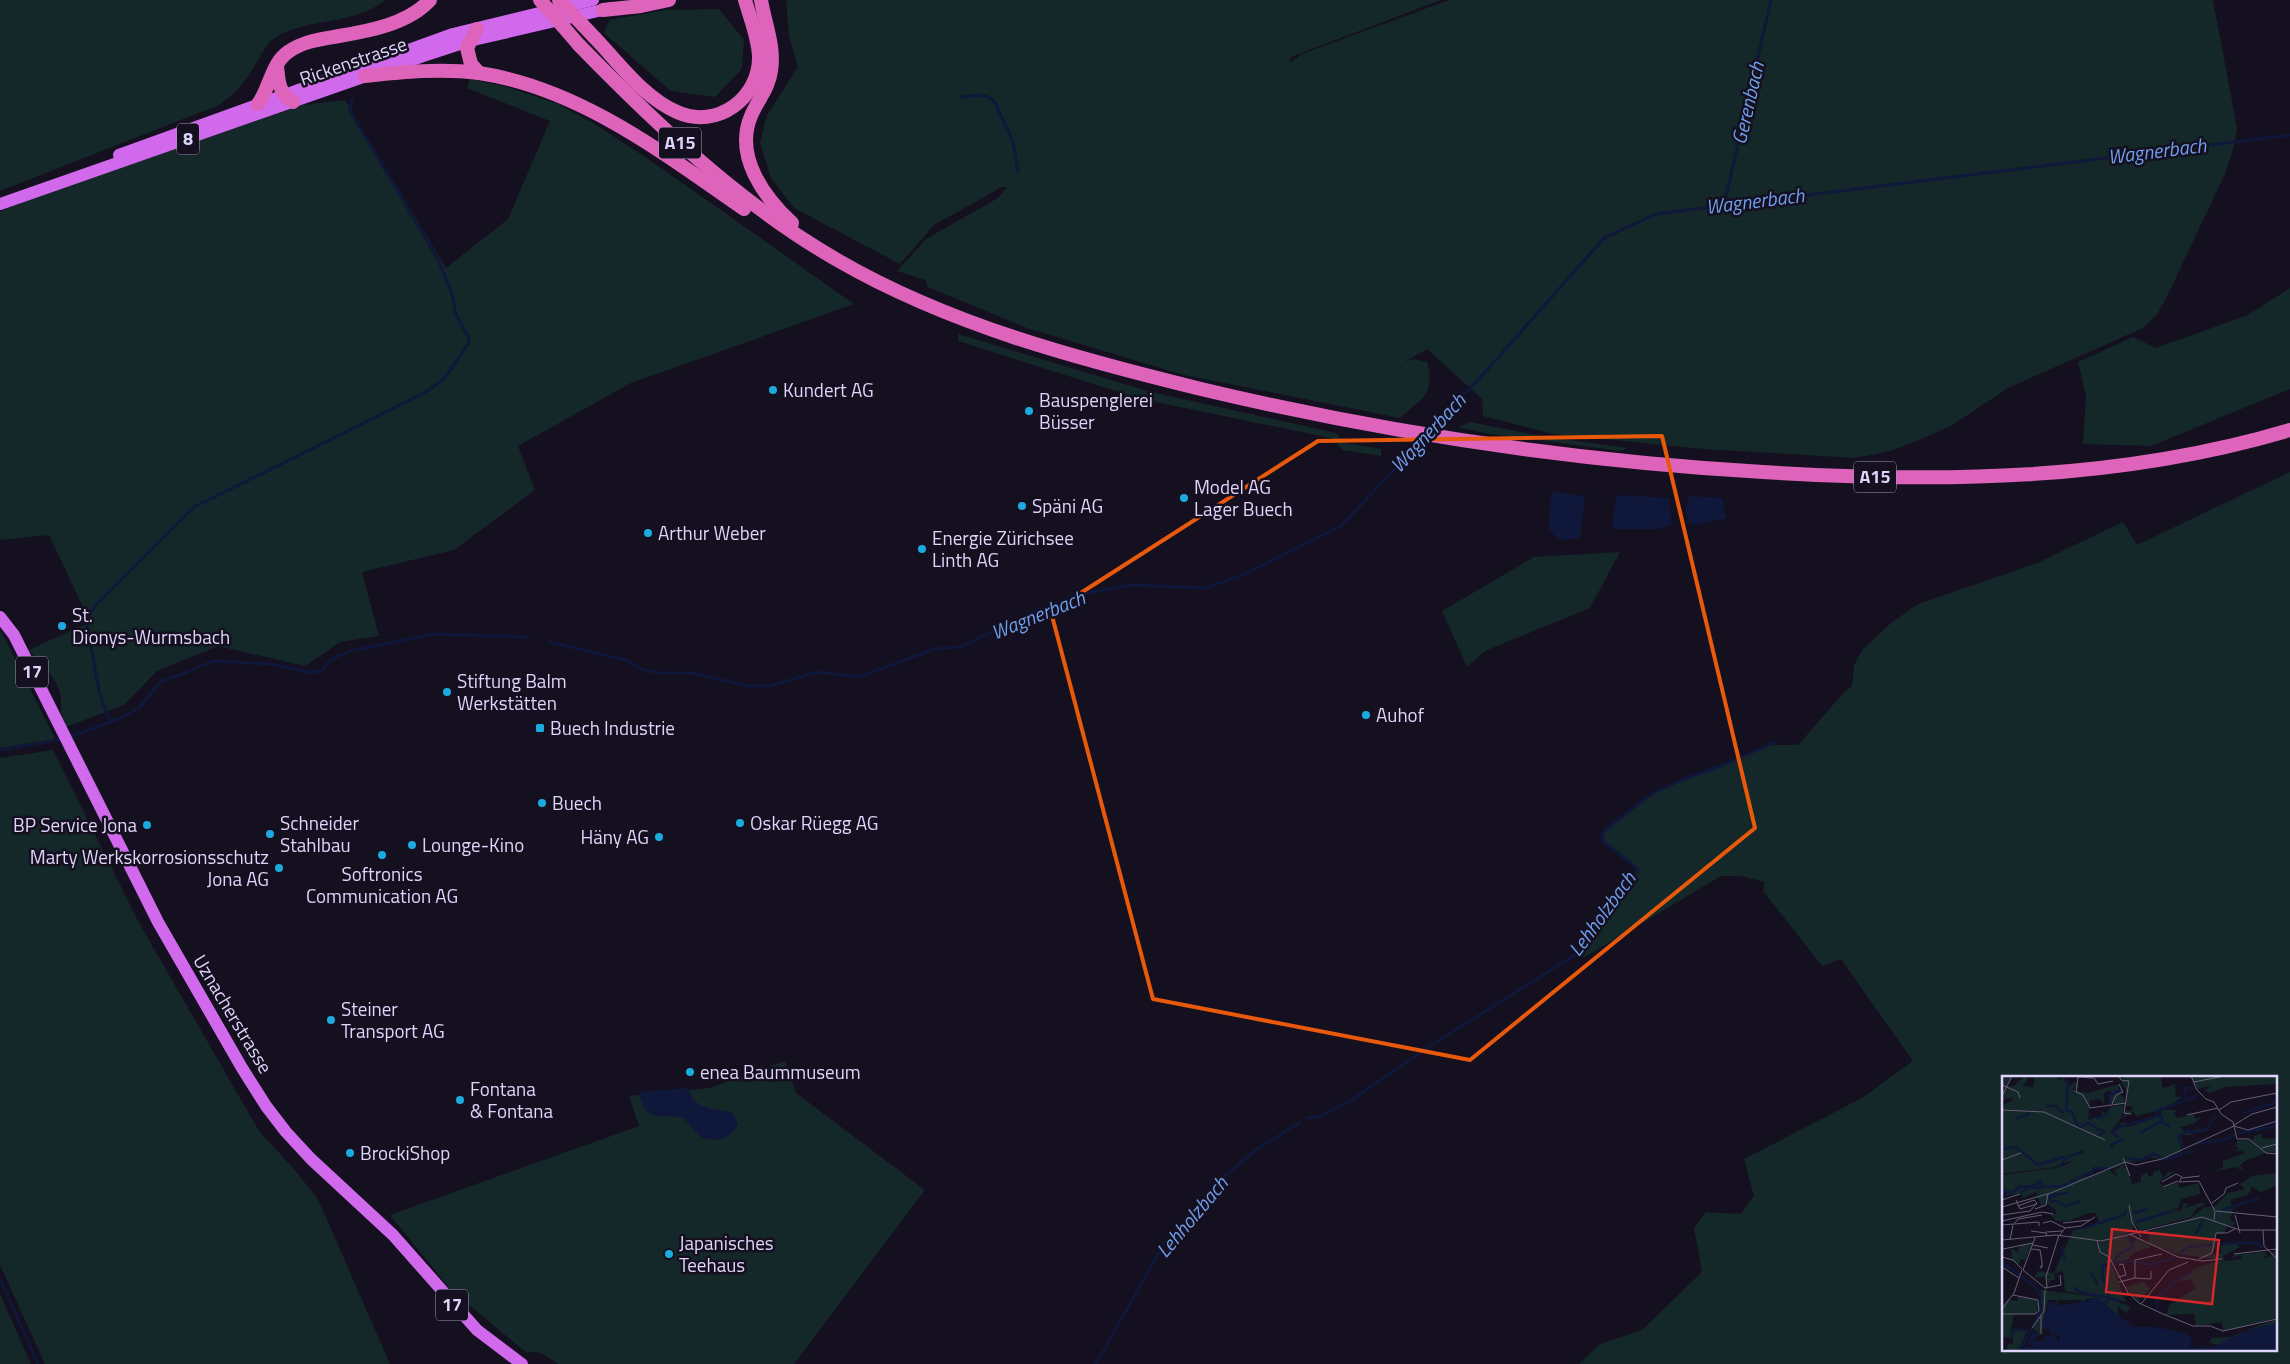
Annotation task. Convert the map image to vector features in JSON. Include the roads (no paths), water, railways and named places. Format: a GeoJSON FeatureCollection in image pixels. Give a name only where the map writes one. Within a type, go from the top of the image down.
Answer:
{"type":"FeatureCollection","features":[{"type":"Feature","properties":{"kind":"highway"},"geometry":{"type":"LineString","coordinates":[[258,104],[265,94],[277,64],[288,52],[305,43],[372,30],[416,12],[430,0]]}},
{"type":"Feature","properties":{"kind":"highway","name":"A15"},"geometry":{"type":"LineString","coordinates":[[540,0],[579,45],[684,147],[738,194],[820,249],[872,278],[928,304],[988,328],[1053,349],[1231,396],[1458,440],[1676,466],[1815,475],[1923,478],[2034,474],[2132,464],[2248,442],[2290,430]]}},
{"type":"Feature","properties":{"kind":"highway"},"geometry":{"type":"LineString","coordinates":[[559,0],[662,104],[678,113],[707,117],[723,113],[738,105],[755,81],[759,55],[756,34],[747,2]]}},
{"type":"Feature","properties":{"kind":"highway"},"geometry":{"type":"LineString","coordinates":[[598,5],[641,6],[669,0]]}},
{"type":"Feature","properties":{"kind":"highway"},"geometry":{"type":"LineString","coordinates":[[761,0],[769,32],[772,62],[771,74],[748,124],[746,139],[748,155],[760,186],[770,201],[820,249]]}},
{"type":"Feature","properties":{"kind":"highway"},"geometry":{"type":"LineString","coordinates":[[747,2],[764,14]]}},
{"type":"Feature","properties":{"kind":"highway"},"geometry":{"type":"LineString","coordinates":[[477,29],[470,41],[468,56],[471,64],[479,73]]}},
{"type":"Feature","properties":{"kind":"highway"},"geometry":{"type":"LineString","coordinates":[[277,64],[278,79],[288,98]]}},
{"type":"Feature","properties":{"kind":"highway"},"geometry":{"type":"LineString","coordinates":[[366,76],[434,70],[479,73],[534,87],[601,116],[685,167],[764,222],[789,230]]}},
{"type":"Feature","properties":{"kind":"main road","name":"Rickenstrasse"},"geometry":{"type":"LineString","coordinates":[[0,204],[83,174],[138,157],[453,34],[598,5],[641,0]]}},
{"type":"Feature","properties":{"kind":"main road","name":"Rickenstrasse"},"geometry":{"type":"LineString","coordinates":[[83,174],[122,154],[258,104],[288,98],[366,76],[470,41],[598,5]]}},
{"type":"Feature","properties":{"kind":"main road","name":"Uznacherstrasse"},"geometry":{"type":"LineString","coordinates":[[0,617],[14,635],[158,922],[223,1036],[266,1106],[286,1132],[311,1159],[393,1235],[477,1330],[522,1364]]}},
{"type":"Feature","properties":{"kind":"water"},"geometry":{"type":"Polygon","coordinates":[[[1551,491],[1585,496],[1580,538],[1560,540],[1549,530],[1551,491]]]}},
{"type":"Feature","properties":{"kind":"water"},"geometry":{"type":"Polygon","coordinates":[[[1616,495],[1669,498],[1672,524],[1659,529],[1612,529],[1616,495]]]}},
{"type":"Feature","properties":{"kind":"water"},"geometry":{"type":"Polygon","coordinates":[[[1689,496],[1722,498],[1726,518],[1696,525],[1688,523],[1686,510],[1689,496]]]}},
{"type":"Feature","properties":{"kind":"water"},"geometry":{"type":"Polygon","coordinates":[[[688,1088],[690,1095],[700,1104],[712,1109],[733,1113],[738,1124],[731,1134],[718,1140],[702,1138],[682,1117],[659,1116],[648,1113],[641,1102],[639,1092],[688,1088]]]}},
{"type":"Feature","properties":{"kind":"waterway","name":"Gerenbach"},"geometry":{"type":"LineString","coordinates":[[1724,205],[1771,0]]}},
{"type":"Feature","properties":{"kind":"waterway"},"geometry":{"type":"LineString","coordinates":[[961,97],[987,96],[994,101],[1013,141],[1018,172]]}},
{"type":"Feature","properties":{"kind":"waterway"},"geometry":{"type":"LineString","coordinates":[[110,722],[99,691],[86,620],[95,606],[194,507],[424,393],[444,379],[468,344],[469,338],[456,315],[452,294],[438,259],[350,111],[352,100]]}},
{"type":"Feature","properties":{"kind":"waterway","name":"Wagnerbach"},"geometry":{"type":"LineString","coordinates":[[1430,431],[1488,369],[1604,238],[1656,214],[2290,135]]}},
{"type":"Feature","properties":{"kind":"waterway","name":"Wagnerbach"},"geometry":{"type":"LineString","coordinates":[[549,642],[626,660],[641,669],[659,673],[692,673],[748,686],[771,686],[816,672],[859,677],[934,649],[960,647],[1026,615],[1073,596],[1131,585],[1206,588],[1245,574],[1341,526],[1424,438]]}},
{"type":"Feature","properties":{"kind":"waterway","name":"Wagnerbach"},"geometry":{"type":"LineString","coordinates":[[69,737],[118,719],[139,708],[161,681],[186,673],[212,661],[271,664],[312,673],[322,670],[330,660],[350,651],[434,634],[528,637]]}},
{"type":"Feature","properties":{"kind":"waterway","name":"Wagnerbach"},"geometry":{"type":"LineString","coordinates":[[0,750],[63,739]]}},
{"type":"Feature","properties":{"kind":"waterway","name":"Lehholzbach"},"geometry":{"type":"LineString","coordinates":[[1308,1118],[1321,1116],[1350,1101],[1430,1046],[1575,955],[1638,869],[1603,841],[1602,835],[1606,829],[1653,793],[1775,742]]}},
{"type":"Feature","properties":{"kind":"waterway","name":"Lehholzbach"},"geometry":{"type":"LineString","coordinates":[[1096,1364],[1165,1242],[1220,1180],[1257,1149],[1301,1122]]}},
{"type":"Feature","properties":{"kind":"waterway"},"geometry":{"type":"LineString","coordinates":[[0,1278],[38,1364]]}},
{"type":"Feature","properties":{"kind":"place","name":"Kundert AG"},"geometry":{"type":"Point","coordinates":[773,390]}},
{"type":"Feature","properties":{"kind":"place","name":"Bauspenglerei Büsser"},"geometry":{"type":"Point","coordinates":[1029,411]}},
{"type":"Feature","properties":{"kind":"place","name":"Model AG Lager Buech"},"geometry":{"type":"Point","coordinates":[1184,498]}},
{"type":"Feature","properties":{"kind":"place","name":"Späni AG"},"geometry":{"type":"Point","coordinates":[1022,506]}},
{"type":"Feature","properties":{"kind":"place","name":"Arthur Weber"},"geometry":{"type":"Point","coordinates":[648,533]}},
{"type":"Feature","properties":{"kind":"place","name":"Energie Zürichsee Linth AG"},"geometry":{"type":"Point","coordinates":[922,549]}},
{"type":"Feature","properties":{"kind":"place","name":"St. Dionys-Wurmsbach"},"geometry":{"type":"Point","coordinates":[62,626]}},
{"type":"Feature","properties":{"kind":"place","name":"Stiftung Balm Werkstätten"},"geometry":{"type":"Point","coordinates":[447,692]}},
{"type":"Feature","properties":{"kind":"place","name":"Auhof"},"geometry":{"type":"Point","coordinates":[1366,715]}},
{"type":"Feature","properties":{"kind":"place","name":"Buech Industrie"},"geometry":{"type":"Point","coordinates":[540,728]}},
{"type":"Feature","properties":{"kind":"place","name":"Buech"},"geometry":{"type":"Point","coordinates":[542,803]}},
{"type":"Feature","properties":{"kind":"place","name":"Oskar Rüegg AG"},"geometry":{"type":"Point","coordinates":[740,823]}},
{"type":"Feature","properties":{"kind":"place","name":"BP Service Jona"},"geometry":{"type":"Point","coordinates":[147,825]}},
{"type":"Feature","properties":{"kind":"place","name":"Schneider Stahlbau"},"geometry":{"type":"Point","coordinates":[270,834]}},
{"type":"Feature","properties":{"kind":"place","name":"Häny AG"},"geometry":{"type":"Point","coordinates":[659,837]}},
{"type":"Feature","properties":{"kind":"place","name":"Lounge-Kino"},"geometry":{"type":"Point","coordinates":[412,845]}},
{"type":"Feature","properties":{"kind":"place","name":"Softronics Communication AG"},"geometry":{"type":"Point","coordinates":[382,855]}},
{"type":"Feature","properties":{"kind":"place","name":"Marty Werkskorrosionsschutz Jona AG"},"geometry":{"type":"Point","coordinates":[279,868]}},
{"type":"Feature","properties":{"kind":"place","name":"Steiner Transport AG"},"geometry":{"type":"Point","coordinates":[331,1020]}},
{"type":"Feature","properties":{"kind":"place","name":"enea Baummuseum"},"geometry":{"type":"Point","coordinates":[690,1072]}},
{"type":"Feature","properties":{"kind":"place","name":"Fontana & Fontana"},"geometry":{"type":"Point","coordinates":[460,1100]}},
{"type":"Feature","properties":{"kind":"place","name":"BrockiShop"},"geometry":{"type":"Point","coordinates":[350,1153]}},
{"type":"Feature","properties":{"kind":"place","name":"Japanisches Teehaus"},"geometry":{"type":"Point","coordinates":[669,1254]}}]}
